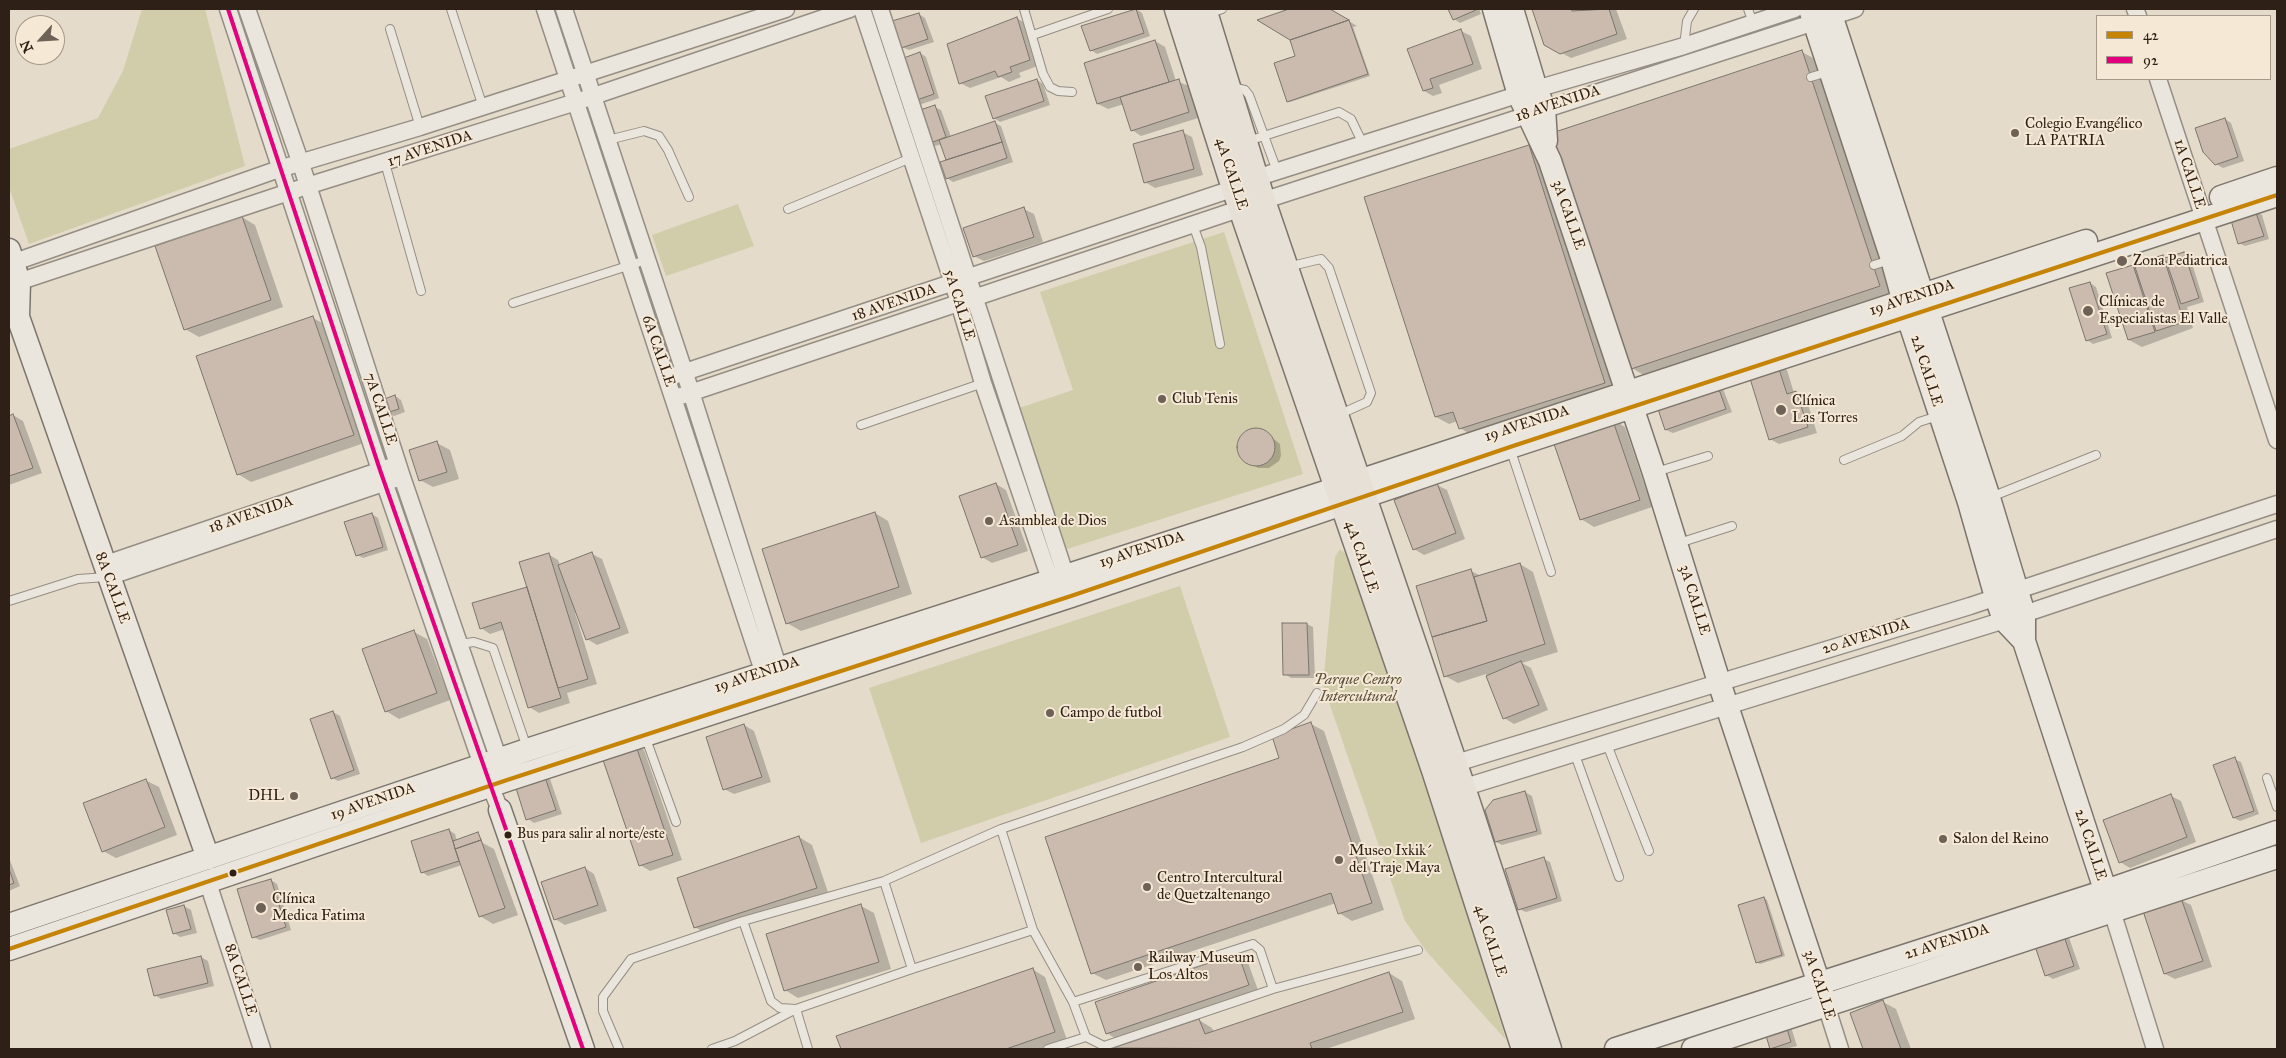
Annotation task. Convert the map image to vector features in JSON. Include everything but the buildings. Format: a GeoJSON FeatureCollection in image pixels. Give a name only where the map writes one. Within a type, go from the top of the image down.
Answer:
{"type":"FeatureCollection","features":[{"type":"Feature","properties":{"kind":"main road","name":"4A CALLE"},"geometry":{"type":"LineString","coordinates":[[1178,9],[1255,189],[1286,268],[1335,416],[1350,493],[1462,788],[1548,1049]]}},
{"type":"Feature","properties":{"kind":"main road","name":"3A CALLE"},"geometry":{"type":"LineString","coordinates":[[1494,9],[1552,157],[1677,544],[1719,682],[1826,1005]]}},
{"type":"Feature","properties":{"kind":"main road","name":"3A CALLE"},"geometry":{"type":"LineString","coordinates":[[1512,9],[1532,102]]}},
{"type":"Feature","properties":{"kind":"main road","name":"4A CALLE"},"geometry":{"type":"LineString","coordinates":[[1210,11],[1227,87],[1255,139],[1255,189],[1435,770],[1525,1049]]}},
{"type":"Feature","properties":{"kind":"main road","name":"2A CALLE"},"geometry":{"type":"LineString","coordinates":[[1822,14],[1821,74],[1883,262],[1916,306],[1941,416],[2024,641],[2109,901]]}},
{"type":"Feature","properties":{"kind":"main road","name":"2A CALLE"},"geometry":{"type":"LineString","coordinates":[[1822,14],[1916,306],[1990,498],[2007,594]]}},
{"type":"Feature","properties":{"kind":"main road","name":"19 AVENIDA"},"geometry":{"type":"LineString","coordinates":[[9,949],[208,883],[494,772],[527,750],[771,670],[1061,587],[1350,493],[1507,439],[2201,211],[2277,178]]}},
{"type":"Feature","properties":{"kind":"main road","name":"19 AVENIDA"},"geometry":{"type":"LineString","coordinates":[[2201,211],[2277,195]]}},
{"type":"Feature","properties":{"kind":"main road","name":"8A CALLE"},"geometry":{"type":"LineString","coordinates":[[12,280],[106,571],[208,858]]}},
{"type":"Feature","properties":{"kind":"main road","name":"19 AVENIDA"},"geometry":{"type":"LineString","coordinates":[[9,925],[208,858],[494,772],[645,734],[778,692],[1061,587]]}},
{"type":"Feature","properties":{"kind":"main road","name":"7A CALLE"},"geometry":{"type":"LineString","coordinates":[[500,810],[580,1049]]}},
{"type":"Feature","properties":{"kind":"main road","name":"21 AVENIDA"},"geometry":{"type":"LineString","coordinates":[[1693,1049],[1826,1005],[2109,901],[2277,832]]}},
{"type":"Feature","properties":{"kind":"main road","name":"21 AVENIDA"},"geometry":{"type":"LineString","coordinates":[[1616,1049],[1819,982],[2109,901],[2277,857]]}},
{"type":"Feature","properties":{"kind":"street","name":"7A CALLE"},"geometry":{"type":"LineString","coordinates":[[228,9],[279,169],[382,477],[494,772]]}},
{"type":"Feature","properties":{"kind":"street","name":"7A CALLE"},"geometry":{"type":"LineString","coordinates":[[247,9],[301,164],[400,470],[459,644],[494,772],[500,810]]}},
{"type":"Feature","properties":{"kind":"street","name":"6A CALLE"},"geometry":{"type":"LineString","coordinates":[[545,9],[628,266],[771,670]]}},
{"type":"Feature","properties":{"kind":"street","name":"6A CALLE"},"geometry":{"type":"LineString","coordinates":[[564,9],[691,392],[778,692]]}},
{"type":"Feature","properties":{"kind":"street","name":"17 AVENIDA"},"geometry":{"type":"LineString","coordinates":[[12,280],[279,169],[420,127],[786,9]]}},
{"type":"Feature","properties":{"kind":"street","name":"17 AVENIDA"},"geometry":{"type":"LineString","coordinates":[[12,280],[576,102],[850,9]]}},
{"type":"Feature","properties":{"kind":"street","name":"5A CALLE"},"geometry":{"type":"LineString","coordinates":[[862,9],[911,158],[960,280]]}},
{"type":"Feature","properties":{"kind":"street","name":"5A CALLE"},"geometry":{"type":"LineString","coordinates":[[880,9],[966,300],[1061,587]]}},
{"type":"Feature","properties":{"kind":"street","name":"18 AVENIDA"},"geometry":{"type":"LineString","coordinates":[[674,398],[1192,224],[1255,189],[1363,144],[1532,102],[1684,46],[1751,16],[1795,9]]}},
{"type":"Feature","properties":{"kind":"street","name":"18 AVENIDA"},"geometry":{"type":"LineString","coordinates":[[667,378],[960,280],[1532,102],[1822,14],[1855,9]]}},
{"type":"Feature","properties":{"kind":"street","name":"1A CALLE"},"geometry":{"type":"LineString","coordinates":[[2158,80],[2277,440]]}},
{"type":"Feature","properties":{"kind":"street","name":"5A CALLE"},"geometry":{"type":"LineString","coordinates":[[966,300],[983,383],[1061,587]]}},
{"type":"Feature","properties":{"kind":"street","name":"18 AVENIDA"},"geometry":{"type":"LineString","coordinates":[[106,571],[400,470]]}},
{"type":"Feature","properties":{"kind":"street","name":"20 AVENIDA"},"geometry":{"type":"LineString","coordinates":[[1453,764],[2007,594],[2277,504]]}},
{"type":"Feature","properties":{"kind":"street","name":"20 AVENIDA"},"geometry":{"type":"LineString","coordinates":[[1462,788],[2014,617],[2277,529]]}},
{"type":"Feature","properties":{"kind":"street","name":"8A CALLE"},"geometry":{"type":"LineString","coordinates":[[208,883],[262,1049]]}},
{"type":"Feature","properties":{"kind":"street","name":"2A CALLE"},"geometry":{"type":"LineString","coordinates":[[2109,901],[2156,1049]]}},
{"type":"Feature","properties":{"kind":"street","name":"3A CALLE"},"geometry":{"type":"LineString","coordinates":[[1826,1005],[1840,1049]]}},
{"type":"Feature","properties":{"kind":"lane"},"geometry":{"type":"LineString","coordinates":[[451,9],[483,107]]}},
{"type":"Feature","properties":{"kind":"lane"},"geometry":{"type":"LineString","coordinates":[[1024,9],[1043,74],[1050,87],[1058,91],[1072,92]]}},
{"type":"Feature","properties":{"kind":"lane"},"geometry":{"type":"LineString","coordinates":[[1033,35],[1108,9]]}},
{"type":"Feature","properties":{"kind":"lane"},"geometry":{"type":"LineString","coordinates":[[1684,46],[1687,21],[1694,9]]}},
{"type":"Feature","properties":{"kind":"lane"},"geometry":{"type":"LineString","coordinates":[[390,30],[420,127]]}},
{"type":"Feature","properties":{"kind":"lane"},"geometry":{"type":"LineString","coordinates":[[1255,139],[1339,112],[1351,119],[1363,144]]}},
{"type":"Feature","properties":{"kind":"lane"},"geometry":{"type":"LineString","coordinates":[[608,140],[644,130],[659,136],[668,150],[689,197]]}},
{"type":"Feature","properties":{"kind":"lane"},"geometry":{"type":"LineString","coordinates":[[788,209],[911,158]]}},
{"type":"Feature","properties":{"kind":"lane"},"geometry":{"type":"LineString","coordinates":[[385,163],[421,291]]}},
{"type":"Feature","properties":{"kind":"lane"},"geometry":{"type":"LineString","coordinates":[[1192,224],[1201,247],[1220,344]]}},
{"type":"Feature","properties":{"kind":"lane"},"geometry":{"type":"LineString","coordinates":[[1286,268],[1315,259],[1321,259],[1326,263],[1370,388],[1371,394],[1367,402],[1335,416]]}},
{"type":"Feature","properties":{"kind":"lane"},"geometry":{"type":"LineString","coordinates":[[513,303],[646,260]]}},
{"type":"Feature","properties":{"kind":"lane"},"geometry":{"type":"LineString","coordinates":[[861,425],[983,383]]}},
{"type":"Feature","properties":{"kind":"lane"},"geometry":{"type":"LineString","coordinates":[[1844,460],[1902,436],[1919,422],[1941,416]]}},
{"type":"Feature","properties":{"kind":"lane"},"geometry":{"type":"LineString","coordinates":[[1507,439],[1551,572]]}},
{"type":"Feature","properties":{"kind":"lane"},"geometry":{"type":"LineString","coordinates":[[1990,498],[2096,455]]}},
{"type":"Feature","properties":{"kind":"lane"},"geometry":{"type":"LineString","coordinates":[[1654,472],[1708,456]]}},
{"type":"Feature","properties":{"kind":"lane"},"geometry":{"type":"LineString","coordinates":[[1677,544],[1732,526]]}},
{"type":"Feature","properties":{"kind":"lane"},"geometry":{"type":"LineString","coordinates":[[9,601],[106,571]]}},
{"type":"Feature","properties":{"kind":"lane"},"geometry":{"type":"LineString","coordinates":[[459,644],[474,642],[492,648],[527,750]]}},
{"type":"Feature","properties":{"kind":"lane"},"geometry":{"type":"LineString","coordinates":[[619,1049],[602,1012],[603,997],[631,959],[744,921],[884,881],[1001,829],[1243,748],[1284,729],[1304,714],[1317,694]]}},
{"type":"Feature","properties":{"kind":"lane"},"geometry":{"type":"LineString","coordinates":[[645,734],[676,822]]}},
{"type":"Feature","properties":{"kind":"lane"},"geometry":{"type":"LineString","coordinates":[[1606,742],[1649,851]]}},
{"type":"Feature","properties":{"kind":"lane"},"geometry":{"type":"LineString","coordinates":[[1574,752],[1619,877]]}},
{"type":"Feature","properties":{"kind":"lane"},"geometry":{"type":"LineString","coordinates":[[2267,778],[2277,807]]}},
{"type":"Feature","properties":{"kind":"lane"},"geometry":{"type":"LineString","coordinates":[[1001,829],[1033,930],[1074,1002],[1086,1037]]}},
{"type":"Feature","properties":{"kind":"lane"},"geometry":{"type":"LineString","coordinates":[[884,881],[912,969]]}},
{"type":"Feature","properties":{"kind":"lane"},"geometry":{"type":"LineString","coordinates":[[744,921],[771,1000],[780,1008],[796,1009]]}},
{"type":"Feature","properties":{"kind":"lane"},"geometry":{"type":"LineString","coordinates":[[712,1049],[742,1038],[796,1009],[1033,930]]}},
{"type":"Feature","properties":{"kind":"lane"},"geometry":{"type":"LineString","coordinates":[[1074,1002],[1253,944],[1260,950],[1274,989]]}},
{"type":"Feature","properties":{"kind":"lane"},"geometry":{"type":"LineString","coordinates":[[1048,1049],[1086,1037],[1104,1046],[1274,989],[1418,950]]}},
{"type":"Feature","properties":{"kind":"lane"},"geometry":{"type":"LineString","coordinates":[[796,1009],[808,1049]]}},
{"type":"Feature","properties":{"kind":"green space"},"geometry":{"type":"Polygon","coordinates":[[[142,9],[205,9],[245,166],[29,244],[9,187],[9,149],[98,118],[123,71],[142,9]]]}},
{"type":"Feature","properties":{"kind":"green space"},"geometry":{"type":"Polygon","coordinates":[[[738,204],[754,246],[666,276],[652,235],[738,204]]]}},
{"type":"Feature","properties":{"kind":"green space","name":"Club Tenis"},"geometry":{"type":"Polygon","coordinates":[[[1224,232],[1303,474],[1067,549],[1019,408],[1073,390],[1040,292],[1224,232]]]}},
{"type":"Feature","properties":{"kind":"green space","name":"Parque Centro Intercultural"},"geometry":{"type":"Polygon","coordinates":[[[1340,549],[1347,555],[1440,825],[1506,1040],[1427,952],[1405,921],[1323,685],[1335,557],[1340,549]]]}},
{"type":"Feature","properties":{"kind":"green space","name":"Campo de futbol"},"geometry":{"type":"Polygon","coordinates":[[[1180,586],[1230,737],[921,843],[869,688],[1180,586]]]}},
{"type":"Feature","properties":{"kind":"transit line","name":"92"},"geometry":{"type":"LineString","coordinates":[[228,9],[380,470],[583,1049]]}},
{"type":"Feature","properties":{"kind":"transit line","name":"42"},"geometry":{"type":"LineString","coordinates":[[9,949],[507,780],[1071,596],[1510,447],[2277,195]]}},
{"type":"Feature","properties":{"kind":"place","name":"Colegio Evangélico LA PATRIA"},"geometry":{"type":"Point","coordinates":[2015,133]}},
{"type":"Feature","properties":{"kind":"place","name":"Zona Pediatrica"},"geometry":{"type":"Point","coordinates":[2122,261]}},
{"type":"Feature","properties":{"kind":"place","name":"Clínicas de Especialistas El Valle"},"geometry":{"type":"Point","coordinates":[2088,311]}},
{"type":"Feature","properties":{"kind":"place","name":"Club Tenis"},"geometry":{"type":"Point","coordinates":[1162,399]}},
{"type":"Feature","properties":{"kind":"place","name":"Clínica Las Torres"},"geometry":{"type":"Point","coordinates":[1781,410]}},
{"type":"Feature","properties":{"kind":"place","name":"Asamblea de Dios"},"geometry":{"type":"Point","coordinates":[989,521]}},
{"type":"Feature","properties":{"kind":"place","name":"Campo de futbol"},"geometry":{"type":"Point","coordinates":[1050,713]}},
{"type":"Feature","properties":{"kind":"place","name":"DHL"},"geometry":{"type":"Point","coordinates":[294,796]}},
{"type":"Feature","properties":{"kind":"place","name":"Bus para salir al norte/este"},"geometry":{"type":"Point","coordinates":[508,835]}},
{"type":"Feature","properties":{"kind":"place","name":"Salon del Reino"},"geometry":{"type":"Point","coordinates":[1943,839]}},
{"type":"Feature","properties":{"kind":"place","name":"Museo Ixkik´ del Traje Maya"},"geometry":{"type":"Point","coordinates":[1339,860]}},
{"type":"Feature","properties":{"kind":"place","name":"Centro Intercultural de Quetzaltenango"},"geometry":{"type":"Point","coordinates":[1147,887]}},
{"type":"Feature","properties":{"kind":"place","name":"Clínica Medica Fatima"},"geometry":{"type":"Point","coordinates":[261,908]}},
{"type":"Feature","properties":{"kind":"place","name":"Railway Museum Los Altos"},"geometry":{"type":"Point","coordinates":[1138,967]}}]}
